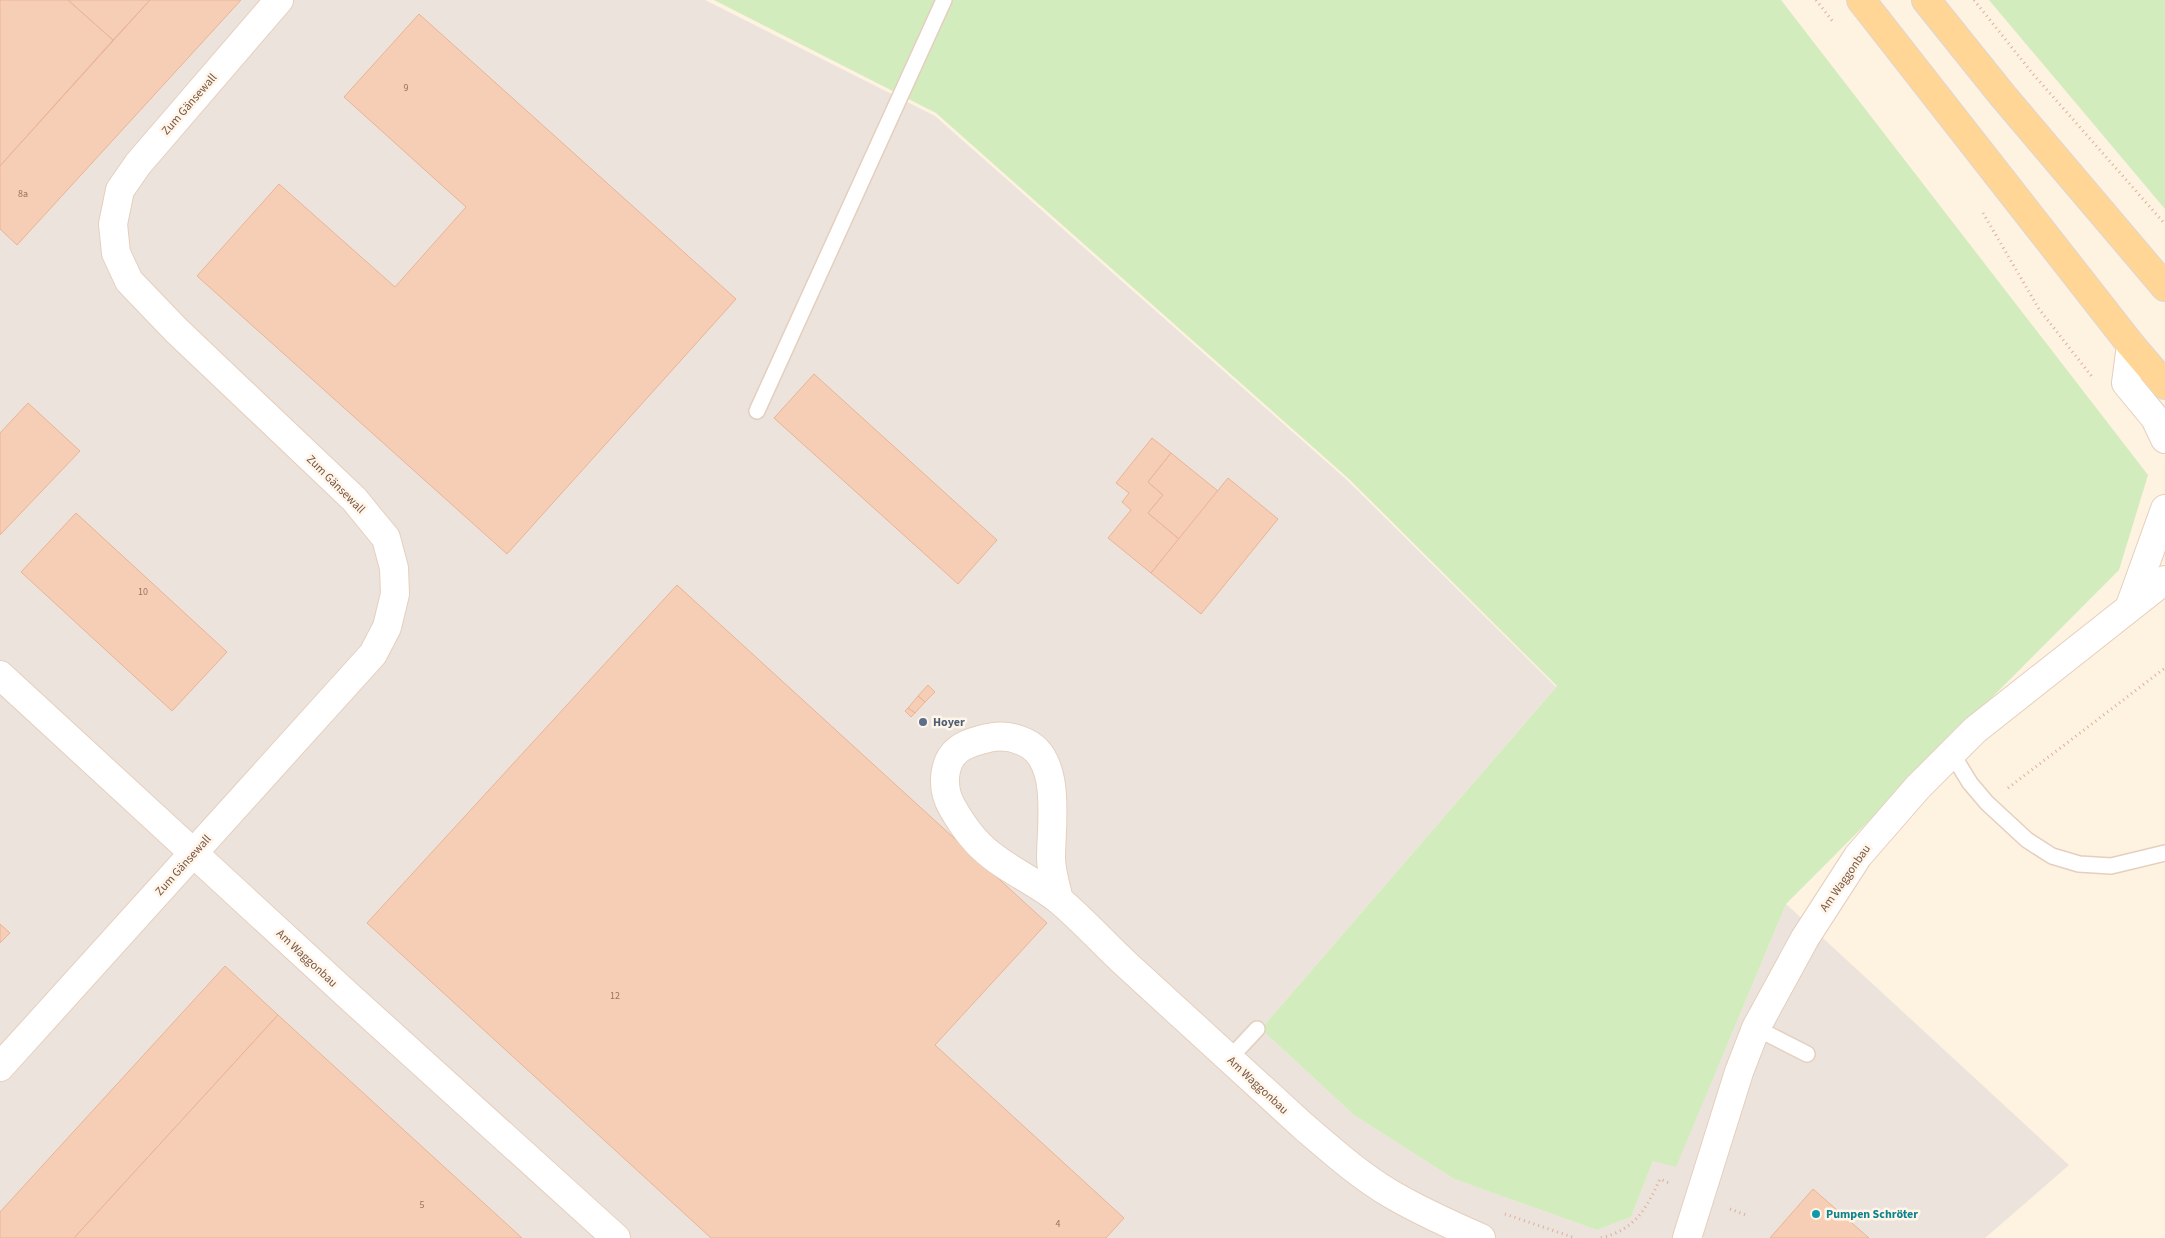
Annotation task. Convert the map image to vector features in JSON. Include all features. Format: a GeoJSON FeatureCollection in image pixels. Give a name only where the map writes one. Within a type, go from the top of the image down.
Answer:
{"type":"FeatureCollection","features":[{"type":"Feature","properties":{"kind":"main road"},"geometry":{"type":"LineString","coordinates":[[1861,0],[2131,345],[2165,385]]}},
{"type":"Feature","properties":{"kind":"main road"},"geometry":{"type":"LineString","coordinates":[[1926,0],[2003,96],[2165,287]]}},
{"type":"Feature","properties":{"kind":"street","name":"Zum Gänsewall"},"geometry":{"type":"LineString","coordinates":[[0,1067],[373,654],[387,627],[395,594],[394,568],[386,538],[354,499],[176,330],[129,281],[116,253],[113,224],[120,190],[138,164],[279,0]]}},
{"type":"Feature","properties":{"kind":"street"},"geometry":{"type":"LineString","coordinates":[[2131,345],[2126,383],[2155,418],[2165,439]]}},
{"type":"Feature","properties":{"kind":"street"},"geometry":{"type":"LineString","coordinates":[[2130,606],[2165,509]]}},
{"type":"Feature","properties":{"kind":"street","name":"Am Waggonbau"},"geometry":{"type":"LineString","coordinates":[[1687,1238],[1730,1100],[1756,1028],[1805,938],[1858,856],[1893,814],[1951,752],[1975,730],[2165,580]]}},
{"type":"Feature","properties":{"kind":"street","name":"Am Waggonbau"},"geometry":{"type":"LineString","coordinates":[[0,675],[616,1238]]}},
{"type":"Feature","properties":{"kind":"street","name":"Am Waggonbau"},"geometry":{"type":"LineString","coordinates":[[1059,900],[1051,860],[1052,798],[1043,759],[1031,744],[1016,738],[998,736],[980,740],[961,748],[952,758],[945,774],[945,790],[951,806],[969,832],[989,854],[1059,900],[1303,1126],[1343,1160],[1390,1194],[1442,1221],[1481,1238]]}},
{"type":"Feature","properties":{"kind":"lane"},"geometry":{"type":"LineString","coordinates":[[758,411],[944,0]]}},
{"type":"Feature","properties":{"kind":"lane"},"geometry":{"type":"LineString","coordinates":[[1951,752],[1970,783],[1987,803],[2027,840],[2052,856],[2079,864],[2111,866],[2165,853]]}},
{"type":"Feature","properties":{"kind":"lane"},"geometry":{"type":"LineString","coordinates":[[1756,1028],[1807,1054]]}},
{"type":"Feature","properties":{"kind":"lane"},"geometry":{"type":"LineString","coordinates":[[1230,1059],[1257,1029]]}},
{"type":"Feature","properties":{"kind":"path"},"geometry":{"type":"LineString","coordinates":[[1816,0],[1840,30]]}},
{"type":"Feature","properties":{"kind":"path"},"geometry":{"type":"LineString","coordinates":[[1974,0],[2034,74],[2165,224]]}},
{"type":"Feature","properties":{"kind":"path"},"geometry":{"type":"LineString","coordinates":[[1983,212],[2039,309],[2098,384]]}},
{"type":"Feature","properties":{"kind":"path"},"geometry":{"type":"LineString","coordinates":[[1987,803],[2165,668]]}},
{"type":"Feature","properties":{"kind":"path"},"geometry":{"type":"LineString","coordinates":[[1500,1212],[1575,1238]]}},
{"type":"Feature","properties":{"kind":"shaded area"},"geometry":{"type":"Polygon","coordinates":[[[0,0],[705,0],[935,116],[1347,480],[1556,687],[1261,1029],[1354,1115],[1454,1179],[1597,1230],[1631,1217],[1653,1161],[1676,1166],[1786,904],[2069,1165],[1985,1238],[0,1238],[0,0]]]}},
{"type":"Feature","properties":{"kind":"green space"},"geometry":{"type":"Polygon","coordinates":[[[714,0],[1781,0],[2148,475],[2119,570],[1786,904],[1676,1167],[1653,1161],[1631,1217],[1597,1230],[1454,1179],[1354,1115],[1261,1029],[1557,686],[1349,479],[936,113],[714,0]]]}},
{"type":"Feature","properties":{"kind":"green space"},"geometry":{"type":"Polygon","coordinates":[[[1989,0],[2165,0],[2165,209],[1989,0]]]}},
{"type":"Feature","properties":{"kind":"building"},"geometry":{"type":"Polygon","coordinates":[[[0,0],[68,0],[113,40],[0,166],[0,0]]]}},
{"type":"Feature","properties":{"kind":"building"},"geometry":{"type":"Polygon","coordinates":[[[68,0],[150,0],[113,40],[68,0]]]}},
{"type":"Feature","properties":{"kind":"building"},"geometry":{"type":"Polygon","coordinates":[[[150,0],[241,0],[17,245],[0,229],[0,166],[150,0]]]}},
{"type":"Feature","properties":{"kind":"building"},"geometry":{"type":"Polygon","coordinates":[[[419,14],[736,299],[507,554],[197,276],[279,184],[395,287],[466,207],[344,97],[419,14]]]}},
{"type":"Feature","properties":{"kind":"building"},"geometry":{"type":"Polygon","coordinates":[[[814,374],[997,540],[958,584],[774,418],[814,374]]]}},
{"type":"Feature","properties":{"kind":"building"},"geometry":{"type":"Polygon","coordinates":[[[28,403],[80,451],[0,535],[0,433],[28,403]]]}},
{"type":"Feature","properties":{"kind":"building"},"geometry":{"type":"Polygon","coordinates":[[[1152,438],[1171,453],[1148,482],[1163,495],[1148,513],[1179,539],[1151,573],[1108,538],[1131,510],[1122,502],[1129,493],[1116,483],[1152,438]]]}},
{"type":"Feature","properties":{"kind":"building"},"geometry":{"type":"Polygon","coordinates":[[[1171,453],[1218,491],[1179,539],[1148,513],[1163,495],[1148,482],[1171,453]]]}},
{"type":"Feature","properties":{"kind":"building"},"geometry":{"type":"Polygon","coordinates":[[[1228,478],[1278,519],[1201,614],[1151,573],[1228,478]]]}},
{"type":"Feature","properties":{"kind":"building"},"geometry":{"type":"Polygon","coordinates":[[[76,513],[227,652],[172,711],[21,572],[76,513]]]}},
{"type":"Feature","properties":{"kind":"building"},"geometry":{"type":"Polygon","coordinates":[[[677,585],[1047,923],[935,1045],[1124,1218],[1106,1238],[711,1238],[367,923],[677,585]]]}},
{"type":"Feature","properties":{"kind":"building"},"geometry":{"type":"Polygon","coordinates":[[[928,685],[935,692],[925,702],[918,696],[928,685]]]}},
{"type":"Feature","properties":{"kind":"building"},"geometry":{"type":"Polygon","coordinates":[[[918,696],[925,702],[915,713],[908,708],[918,696]]]}},
{"type":"Feature","properties":{"kind":"building"},"geometry":{"type":"Polygon","coordinates":[[[908,708],[915,713],[911,717],[905,711],[908,708]]]}},
{"type":"Feature","properties":{"kind":"building"},"geometry":{"type":"Polygon","coordinates":[[[0,924],[10,933],[0,943],[0,924]]]}},
{"type":"Feature","properties":{"kind":"building"},"geometry":{"type":"Polygon","coordinates":[[[225,966],[278,1015],[74,1238],[0,1238],[0,1212],[225,966]]]}},
{"type":"Feature","properties":{"kind":"building"},"geometry":{"type":"Polygon","coordinates":[[[278,1015],[522,1238],[74,1238],[278,1015]]]}},
{"type":"Feature","properties":{"kind":"building","name":"Pumpen Schröter"},"geometry":{"type":"Polygon","coordinates":[[[1813,1189],[1869,1238],[1770,1238],[1813,1189]]]}},
{"type":"Feature","properties":{"kind":"place","name":"Hoyer"},"geometry":{"type":"Point","coordinates":[923,722]}},
{"type":"Feature","properties":{"kind":"place","name":"Pumpen Schröter"},"geometry":{"type":"Point","coordinates":[1816,1214]}}]}
